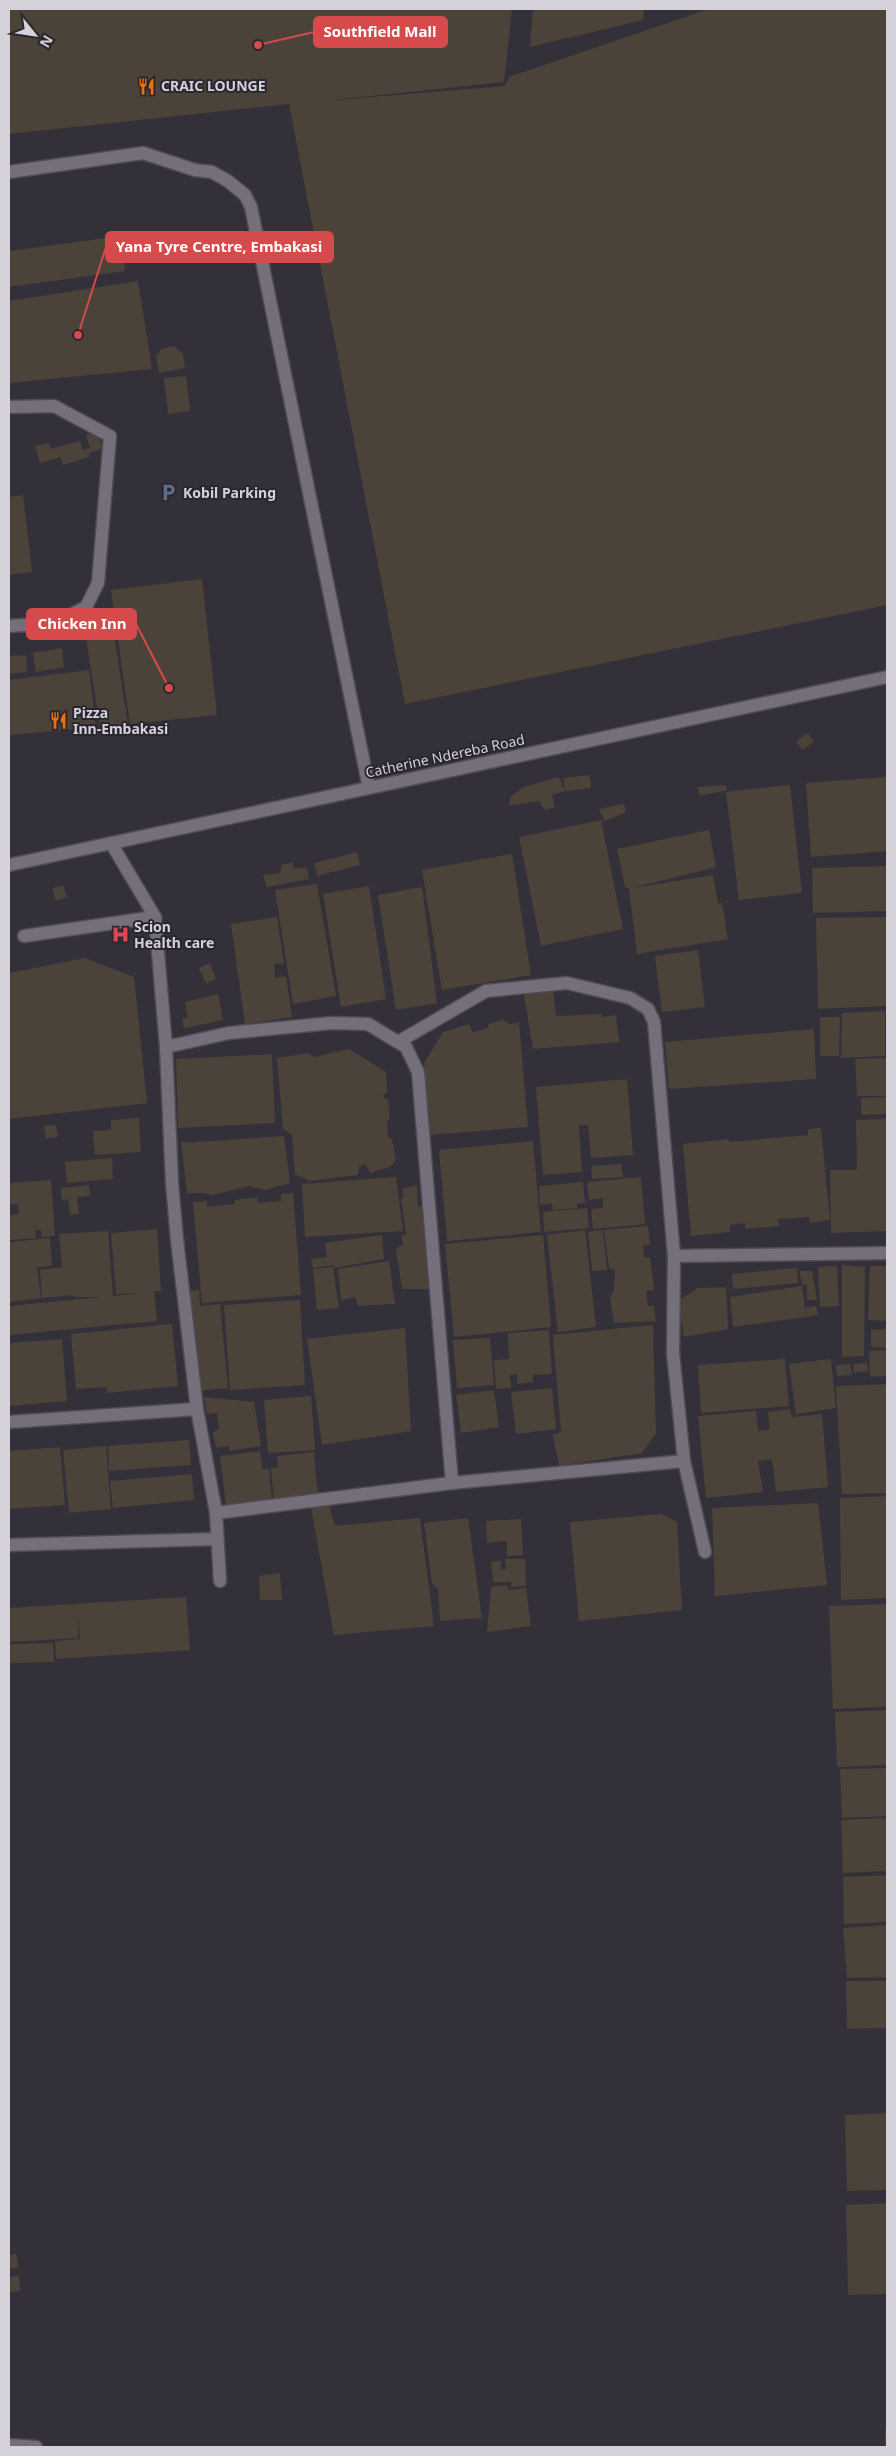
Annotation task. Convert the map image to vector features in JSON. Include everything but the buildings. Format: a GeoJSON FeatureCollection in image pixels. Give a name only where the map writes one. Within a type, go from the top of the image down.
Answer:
{"type":"FeatureCollection","features":[{"type":"Feature","properties":{"kind":"street"},"geometry":{"type":"LineString","coordinates":[[9,172],[144,153],[195,170],[212,172],[228,181],[245,195],[253,216],[369,788]]}},
{"type":"Feature","properties":{"kind":"street"},"geometry":{"type":"LineString","coordinates":[[9,407],[54,406],[110,436],[98,583],[86,607],[55,623],[9,626]]}},
{"type":"Feature","properties":{"kind":"street","name":"Catherine Ndereba Road"},"geometry":{"type":"LineString","coordinates":[[9,865],[887,676]]}},
{"type":"Feature","properties":{"kind":"street"},"geometry":{"type":"LineString","coordinates":[[111,843],[155,917],[166,1047],[172,1183],[197,1410],[216,1513],[216,1539],[220,1581]]}},
{"type":"Feature","properties":{"kind":"street"},"geometry":{"type":"LineString","coordinates":[[24,936],[155,917]]}},
{"type":"Feature","properties":{"kind":"street"},"geometry":{"type":"LineString","coordinates":[[398,1042],[486,991],[567,983],[616,994],[642,1003],[648,1009],[654,1022],[674,1256],[673,1353],[684,1461],[705,1552]]}},
{"type":"Feature","properties":{"kind":"street"},"geometry":{"type":"LineString","coordinates":[[166,1047],[230,1033],[332,1023],[368,1024],[406,1047],[418,1072],[452,1483]]}},
{"type":"Feature","properties":{"kind":"street"},"geometry":{"type":"LineString","coordinates":[[674,1256],[887,1253]]}},
{"type":"Feature","properties":{"kind":"street"},"geometry":{"type":"LineString","coordinates":[[9,1422],[197,1410]]}},
{"type":"Feature","properties":{"kind":"street"},"geometry":{"type":"LineString","coordinates":[[216,1513],[452,1483],[684,1461]]}},
{"type":"Feature","properties":{"kind":"street"},"geometry":{"type":"LineString","coordinates":[[9,1544],[216,1539]]}},
{"type":"Feature","properties":{"kind":"street"},"geometry":{"type":"LineString","coordinates":[[9,2445],[36,2447]]}},
{"type":"Feature","properties":{"kind":"place","name":"Southfield Mall"},"geometry":{"type":"Point","coordinates":[258,45]}},
{"type":"Feature","properties":{"kind":"place","name":"CRAIC LOUNGE"},"geometry":{"type":"Point","coordinates":[147,86]}},
{"type":"Feature","properties":{"kind":"place","name":"Yana Tyre Centre, Embakasi"},"geometry":{"type":"Point","coordinates":[78,335]}},
{"type":"Feature","properties":{"kind":"place","name":"Kobil Parking"},"geometry":{"type":"Point","coordinates":[169,493]}},
{"type":"Feature","properties":{"kind":"place","name":"Chicken Inn"},"geometry":{"type":"Point","coordinates":[169,688]}},
{"type":"Feature","properties":{"kind":"place","name":"Pizza Inn-Embakasi"},"geometry":{"type":"Point","coordinates":[59,721]}},
{"type":"Feature","properties":{"kind":"place","name":"Scion Health care"},"geometry":{"type":"Point","coordinates":[120,935]}}]}
